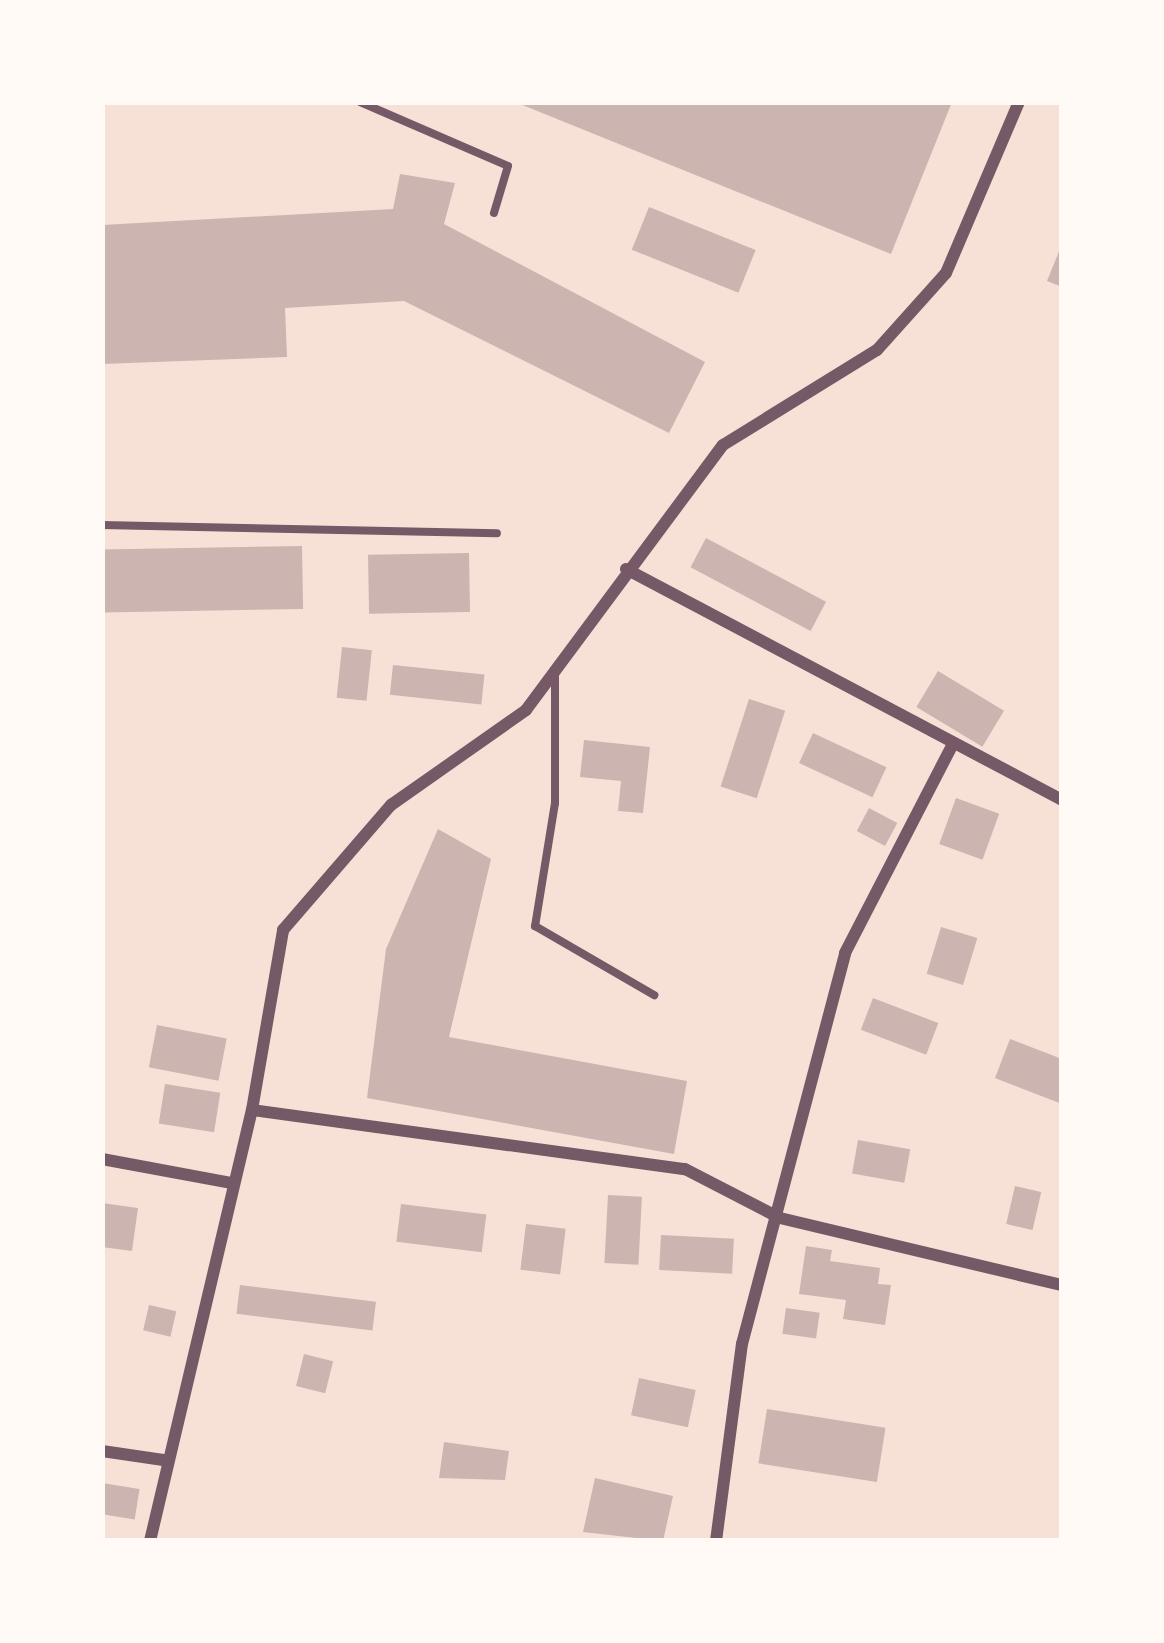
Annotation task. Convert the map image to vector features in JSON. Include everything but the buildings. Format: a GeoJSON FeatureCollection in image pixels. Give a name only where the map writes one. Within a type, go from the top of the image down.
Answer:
{"type":"FeatureCollection","features":[{"type":"Feature","properties":{"kind":"street"},"geometry":{"type":"LineString","coordinates":[[150,1541],[163,1460],[252,1110],[284,930],[391,805],[526,710],[626,569],[723,445],[877,350],[946,273],[1019,102]]}},
{"type":"Feature","properties":{"kind":"street"},"geometry":{"type":"LineString","coordinates":[[626,569],[1062,800]]}},
{"type":"Feature","properties":{"kind":"street"},"geometry":{"type":"LineString","coordinates":[[716,1541],[742,1344],[780,1218],[845,953],[953,743]]}},
{"type":"Feature","properties":{"kind":"street"},"geometry":{"type":"LineString","coordinates":[[252,1110],[685,1169],[780,1218],[1062,1286]]}},
{"type":"Feature","properties":{"kind":"street"},"geometry":{"type":"LineString","coordinates":[[102,1159],[231,1183]]}},
{"type":"Feature","properties":{"kind":"street"},"geometry":{"type":"LineString","coordinates":[[102,1450],[163,1460]]}},
{"type":"Feature","properties":{"kind":"lane"},"geometry":{"type":"LineString","coordinates":[[360,102],[508,166],[494,213]]}},
{"type":"Feature","properties":{"kind":"lane"},"geometry":{"type":"LineString","coordinates":[[102,525],[497,533]]}},
{"type":"Feature","properties":{"kind":"lane"},"geometry":{"type":"LineString","coordinates":[[555,670],[555,802],[535,926],[654,995]]}}]}
